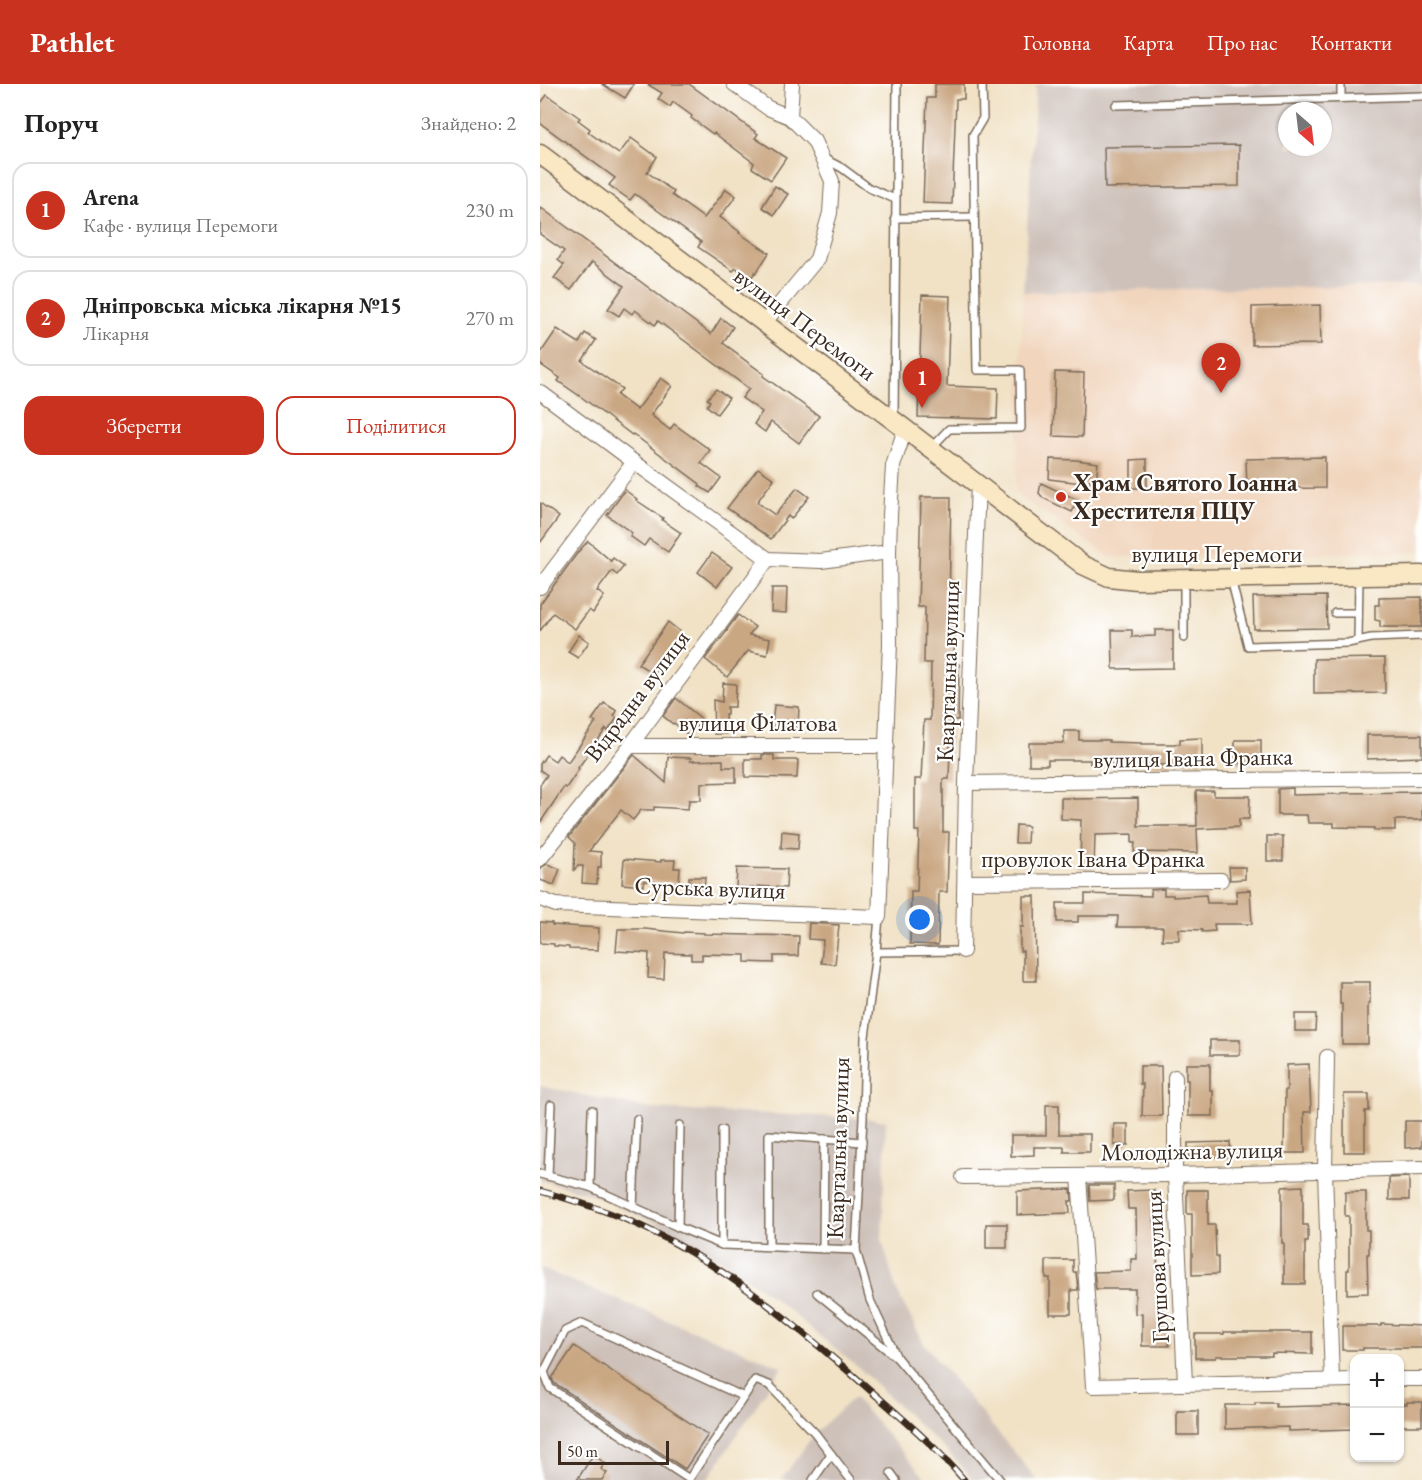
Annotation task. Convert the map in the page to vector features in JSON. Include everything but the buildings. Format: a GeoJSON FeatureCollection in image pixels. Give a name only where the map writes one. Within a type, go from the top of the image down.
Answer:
{"type":"FeatureCollection","features":[{"type":"Feature","properties":{"kind":"street"},"geometry":{"type":"LineString","coordinates":[[734,84],[768,108],[790,117],[814,141],[832,182],[830,213],[817,259],[764,323]]}},
{"type":"Feature","properties":{"kind":"street"},"geometry":{"type":"LineString","coordinates":[[790,117],[792,84]]}},
{"type":"Feature","properties":{"kind":"street","name":"вулиця Перемоги"},"geometry":{"type":"LineString","coordinates":[[540,154],[1083,565],[1109,577],[1137,580],[1422,575]]}},
{"type":"Feature","properties":{"kind":"street"},"geometry":{"type":"LineString","coordinates":[[540,392],[768,559],[821,561],[889,552]]}},
{"type":"Feature","properties":{"kind":"street","name":"Квартальна вулиця"},"geometry":{"type":"LineString","coordinates":[[879,917],[890,643],[889,552],[893,466],[899,424]]}},
{"type":"Feature","properties":{"kind":"street"},"geometry":{"type":"LineString","coordinates":[[540,587],[634,462]]}},
{"type":"Feature","properties":{"kind":"street","name":"Квартальна вулиця"},"geometry":{"type":"LineString","coordinates":[[963,951],[966,783],[978,485]]}},
{"type":"Feature","properties":{"kind":"street","name":"Відрадна вулиця"},"geometry":{"type":"LineString","coordinates":[[540,859],[630,746],[768,559]]}},
{"type":"Feature","properties":{"kind":"street","name":"вулиця Філатова"},"geometry":{"type":"LineString","coordinates":[[630,746],[887,746]]}},
{"type":"Feature","properties":{"kind":"street","name":"вулиця Івана Франка"},"geometry":{"type":"LineString","coordinates":[[966,783],[1422,778]]}},
{"type":"Feature","properties":{"kind":"street","name":"провулок Івана Франка"},"geometry":{"type":"LineString","coordinates":[[965,882],[1221,880]]}},
{"type":"Feature","properties":{"kind":"street","name":"Сурська вулиця"},"geometry":{"type":"LineString","coordinates":[[540,899],[556,906],[879,917]]}},
{"type":"Feature","properties":{"kind":"street"},"geometry":{"type":"LineString","coordinates":[[1327,1057],[1325,1171],[1332,1380]]}},
{"type":"Feature","properties":{"kind":"street","name":"Грушова вулиця"},"geometry":{"type":"LineString","coordinates":[[1175,1077],[1176,1175],[1185,1383]]}},
{"type":"Feature","properties":{"kind":"street","name":"Молодіжна вулиця"},"geometry":{"type":"LineString","coordinates":[[963,1177],[1176,1175],[1422,1168]]}},
{"type":"Feature","properties":{"kind":"street"},"geometry":{"type":"LineString","coordinates":[[1079,1176],[1094,1386],[1350,1380]]}},
{"type":"Feature","properties":{"kind":"street"},"geometry":{"type":"LineString","coordinates":[[1404,1379],[1422,1378]]}},
{"type":"Feature","properties":{"kind":"lane","name":"Квартальна вулиця"},"geometry":{"type":"LineString","coordinates":[[897,84],[895,218],[899,424]]}},
{"type":"Feature","properties":{"kind":"lane"},"geometry":{"type":"LineString","coordinates":[[930,448],[949,429],[1021,428],[1020,370],[976,370],[973,135],[983,118],[982,84]]}},
{"type":"Feature","properties":{"kind":"lane"},"geometry":{"type":"LineString","coordinates":[[1341,84],[1341,98]]}},
{"type":"Feature","properties":{"kind":"lane"},"geometry":{"type":"LineString","coordinates":[[1116,105],[1422,96]]}},
{"type":"Feature","properties":{"kind":"lane"},"geometry":{"type":"LineString","coordinates":[[821,158],[842,168],[868,188],[895,199]]}},
{"type":"Feature","properties":{"kind":"lane"},"geometry":{"type":"LineString","coordinates":[[895,218],[974,217]]}},
{"type":"Feature","properties":{"kind":"lane"},"geometry":{"type":"LineString","coordinates":[[1358,640],[1359,576]]}},
{"type":"Feature","properties":{"kind":"lane"},"geometry":{"type":"LineString","coordinates":[[1231,579],[1248,646],[1348,643],[1371,638],[1422,636]]}},
{"type":"Feature","properties":{"kind":"lane"},"geometry":{"type":"LineString","coordinates":[[1184,580],[1184,638]]}},
{"type":"Feature","properties":{"kind":"lane"},"geometry":{"type":"LineString","coordinates":[[1335,613],[1358,613]]}},
{"type":"Feature","properties":{"kind":"lane","name":"Квартальна вулиця"},"geometry":{"type":"LineString","coordinates":[[879,917],[864,1037],[862,1142],[856,1250],[870,1300],[897,1358],[1000,1480]]}},
{"type":"Feature","properties":{"kind":"lane","name":"Квартальна вулиця"},"geometry":{"type":"LineString","coordinates":[[876,952],[963,951]]}},
{"type":"Feature","properties":{"kind":"lane"},"geometry":{"type":"LineString","coordinates":[[551,1105],[544,1175],[590,1187],[722,1245],[856,1250]]}},
{"type":"Feature","properties":{"kind":"lane"},"geometry":{"type":"LineString","coordinates":[[590,1187],[592,1110]]}},
{"type":"Feature","properties":{"kind":"lane"},"geometry":{"type":"LineString","coordinates":[[633,1207],[637,1119]]}},
{"type":"Feature","properties":{"kind":"lane"},"geometry":{"type":"LineString","coordinates":[[678,1227],[680,1125]]}},
{"type":"Feature","properties":{"kind":"lane"},"geometry":{"type":"LineString","coordinates":[[722,1130],[722,1245]]}},
{"type":"Feature","properties":{"kind":"lane"},"geometry":{"type":"LineString","coordinates":[[769,1246],[769,1135],[862,1142]]}},
{"type":"Feature","properties":{"kind":"lane"},"geometry":{"type":"LineString","coordinates":[[823,1248],[824,1139]]}},
{"type":"Feature","properties":{"kind":"lane"},"geometry":{"type":"LineString","coordinates":[[817,1293],[897,1358]]}},
{"type":"Feature","properties":{"kind":"lane"},"geometry":{"type":"LineString","coordinates":[[744,1397],[582,1323],[565,1331],[544,1372],[550,1388],[689,1479],[744,1397],[755,1380],[769,1385],[814,1432],[851,1480]]}},
{"type":"Feature","properties":{"kind":"lane"},"geometry":{"type":"LineString","coordinates":[[813,1480],[831,1454]]}},
{"type":"Feature","properties":{"kind":"lane"},"geometry":{"type":"LineString","coordinates":[[891,1473],[896,1480]]}},
{"type":"Feature","properties":{"kind":"shaded area"},"geometry":{"type":"Polygon","coordinates":[[[1036,84],[1422,84],[1422,285],[1023,292],[1036,84]]]}},
{"type":"Feature","properties":{"kind":"shaded area"},"geometry":{"type":"Polygon","coordinates":[[[1422,285],[1422,552],[1110,557],[1016,494],[1023,292],[1422,285]]]}},
{"type":"Feature","properties":{"kind":"shaded area"},"geometry":{"type":"Polygon","coordinates":[[[540,1086],[651,1109],[863,1118],[886,1121],[882,1240],[896,1289],[924,1344],[1037,1480],[973,1480],[958,1462],[861,1370],[774,1298],[723,1261],[655,1223],[590,1194],[540,1180],[540,1086]]]}},
{"type":"Feature","properties":{"kind":"shaded area"},"geometry":{"type":"Polygon","coordinates":[[[540,1268],[782,1367],[707,1480],[540,1480],[540,1268]]]}},
{"type":"Feature","properties":{"kind":"shaded area"},"geometry":{"type":"Polygon","coordinates":[[[854,1397],[927,1480],[781,1480],[815,1433],[854,1397]]]}},
{"type":"Feature","properties":{"kind":"railway"},"geometry":{"type":"LineString","coordinates":[[540,1191],[627,1220],[691,1252],[721,1271],[779,1313],[835,1359],[928,1442],[964,1480]]}},
{"type":"Feature","properties":{"kind":"place","name":"Дніпровська міська лікарня №15"},"geometry":{"type":"Point","coordinates":[1221,393]}},
{"type":"Feature","properties":{"kind":"place","name":"Arena"},"geometry":{"type":"Point","coordinates":[922,408]}},
{"type":"Feature","properties":{"kind":"place","name":"Храм Святого Іоанна Хрестителя ПЦУ"},"geometry":{"type":"Point","coordinates":[1061,497]}}]}
